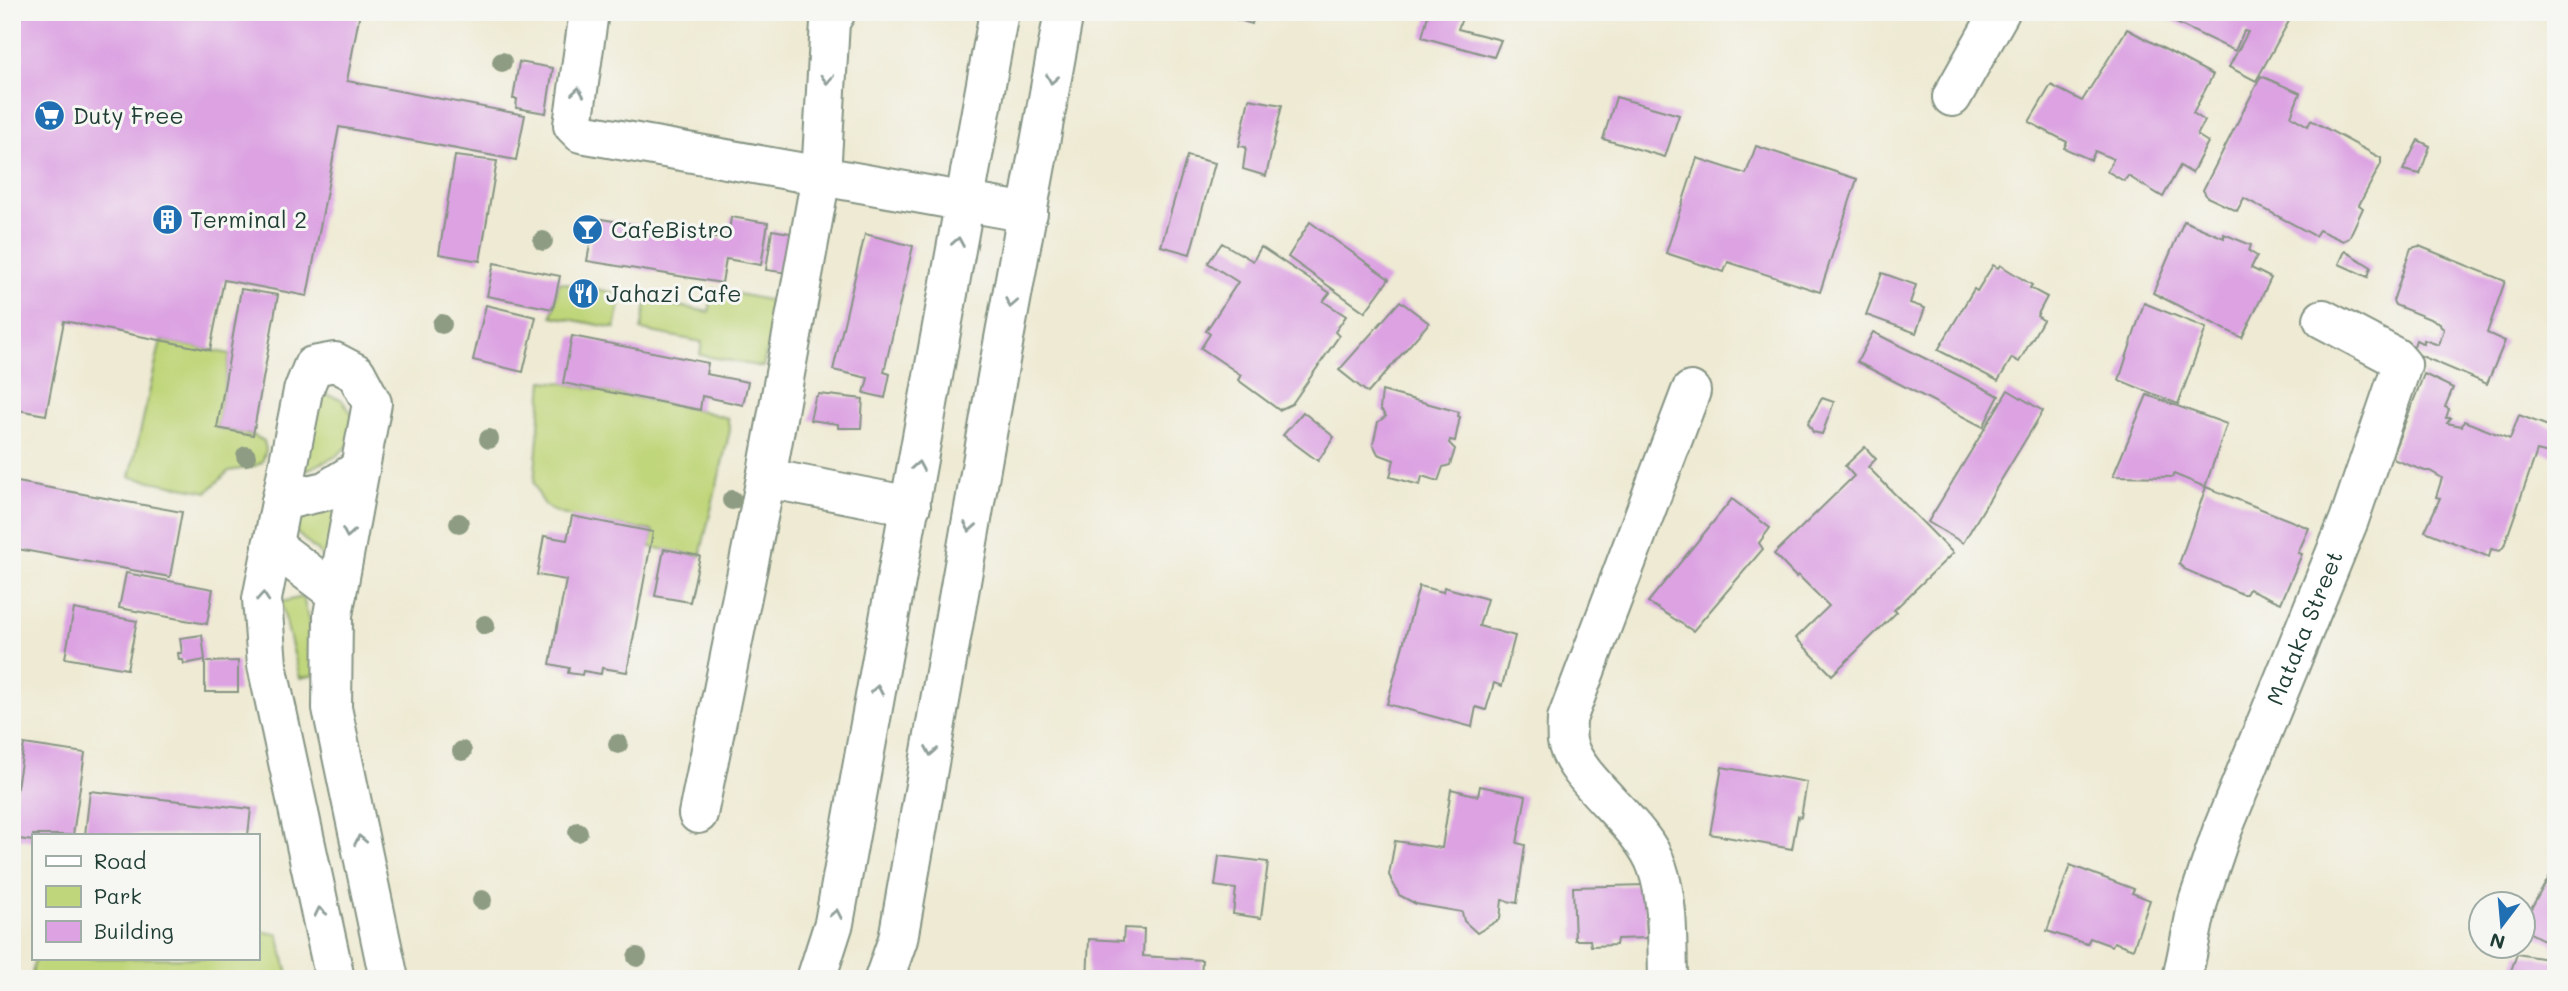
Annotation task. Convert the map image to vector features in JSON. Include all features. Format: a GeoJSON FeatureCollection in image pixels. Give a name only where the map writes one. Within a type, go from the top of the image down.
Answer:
{"type":"FeatureCollection","features":[{"type":"Feature","properties":{"kind":"street"},"geometry":{"type":"LineString","coordinates":[[589,12],[573,125],[581,133],[1028,213]]}},
{"type":"Feature","properties":{"kind":"street"},"geometry":{"type":"LineString","coordinates":[[698,814],[766,478],[821,176],[831,22],[836,12]]}},
{"type":"Feature","properties":{"kind":"street"},"geometry":{"type":"LineString","coordinates":[[816,979],[834,923],[999,12]]}},
{"type":"Feature","properties":{"kind":"street"},"geometry":{"type":"LineString","coordinates":[[884,979],[898,939],[1064,12]]}},
{"type":"Feature","properties":{"kind":"street"},"geometry":{"type":"LineString","coordinates":[[1952,97],[2000,12]]}},
{"type":"Feature","properties":{"kind":"street","name":"Mataka Street"},"geometry":{"type":"LineString","coordinates":[[2182,979],[2198,902],[2222,831],[2349,520],[2402,365],[2395,357],[2323,319]]}},
{"type":"Feature","properties":{"kind":"street"},"geometry":{"type":"LineString","coordinates":[[335,979],[267,665],[262,599],[303,391],[313,366],[335,362],[355,373],[372,403],[333,615],[332,708],[389,979]]}},
{"type":"Feature","properties":{"kind":"street"},"geometry":{"type":"LineString","coordinates":[[1668,979],[1665,907],[1657,866],[1639,834],[1578,765],[1567,742],[1567,719],[1691,391]]}},
{"type":"Feature","properties":{"kind":"street"},"geometry":{"type":"LineString","coordinates":[[281,501],[325,491],[360,469]]}},
{"type":"Feature","properties":{"kind":"street"},"geometry":{"type":"LineString","coordinates":[[766,478],[911,506]]}},
{"type":"Feature","properties":{"kind":"street"},"geometry":{"type":"LineString","coordinates":[[272,545],[337,594]]}},
{"type":"Feature","properties":{"kind":"green space"},"geometry":{"type":"Polygon","coordinates":[[[559,282],[622,294],[615,328],[552,316],[559,282]]]}},
{"type":"Feature","properties":{"kind":"green space"},"geometry":{"type":"Polygon","coordinates":[[[714,289],[777,302],[763,367],[700,355],[702,342],[641,330],[647,300],[709,312],[714,289]]]}},
{"type":"Feature","properties":{"kind":"green space"},"geometry":{"type":"Polygon","coordinates":[[[161,340],[230,354],[217,428],[253,435],[264,441],[266,450],[262,462],[253,467],[229,471],[207,492],[130,477],[161,340]]]}},
{"type":"Feature","properties":{"kind":"green space"},"geometry":{"type":"Polygon","coordinates":[[[543,381],[699,410],[727,418],[730,430],[700,556],[650,547],[653,531],[566,515],[547,507],[534,483],[543,381]]]}},
{"type":"Feature","properties":{"kind":"green space"},"geometry":{"type":"Polygon","coordinates":[[[317,392],[341,399],[356,419],[352,442],[335,457],[300,473],[317,392]]]}},
{"type":"Feature","properties":{"kind":"green space"},"geometry":{"type":"Polygon","coordinates":[[[341,502],[330,563],[287,524],[341,502]]]}},
{"type":"Feature","properties":{"kind":"green space"},"geometry":{"type":"Polygon","coordinates":[[[303,597],[321,674],[300,678],[281,602],[303,597]]]}},
{"type":"Feature","properties":{"kind":"green space"},"geometry":{"type":"Polygon","coordinates":[[[259,931],[278,934],[289,979],[31,979],[35,960],[259,960],[259,931]]]}},
{"type":"Feature","properties":{"kind":"building","name":"Terminal 2"},"geometry":{"type":"Polygon","coordinates":[[[12,12],[360,12],[347,81],[525,115],[516,160],[339,127],[307,296],[224,280],[210,350],[64,321],[46,415],[12,409],[12,12]]]}},
{"type":"Feature","properties":{"kind":"building"},"geometry":{"type":"Polygon","coordinates":[[[1213,12],[1255,12],[1252,24],[1213,12]]]}},
{"type":"Feature","properties":{"kind":"building"},"geometry":{"type":"Polygon","coordinates":[[[1429,12],[1464,13],[1458,29],[1501,40],[1494,57],[1422,37],[1429,12]]]}},
{"type":"Feature","properties":{"kind":"building"},"geometry":{"type":"Polygon","coordinates":[[[2153,12],[2294,12],[2256,81],[2229,67],[2248,32],[2244,31],[2235,51],[2153,12]]]}},
{"type":"Feature","properties":{"kind":"building"},"geometry":{"type":"Polygon","coordinates":[[[2127,29],[2213,75],[2193,113],[2205,121],[2197,135],[2208,142],[2192,173],[2180,166],[2163,197],[2128,176],[2124,181],[2107,171],[2113,159],[2095,151],[2091,160],[2064,148],[2067,142],[2029,122],[2051,85],[2082,101],[2127,29]]]}},
{"type":"Feature","properties":{"kind":"building"},"geometry":{"type":"Polygon","coordinates":[[[519,62],[553,68],[546,113],[516,108],[517,99],[513,99],[519,62]]]}},
{"type":"Feature","properties":{"kind":"building"},"geometry":{"type":"Polygon","coordinates":[[[2261,76],[2300,93],[2291,116],[2308,126],[2311,120],[2381,158],[2381,164],[2359,205],[2363,208],[2349,238],[2343,241],[2319,230],[2315,236],[2244,198],[2237,211],[2207,197],[2203,190],[2261,76]]]}},
{"type":"Feature","properties":{"kind":"building"},"geometry":{"type":"Polygon","coordinates":[[[1616,97],[1679,115],[1665,157],[1603,139],[1616,97]]]}},
{"type":"Feature","properties":{"kind":"building"},"geometry":{"type":"Polygon","coordinates":[[[1249,99],[1282,105],[1266,176],[1243,169],[1246,147],[1239,146],[1249,99]]]}},
{"type":"Feature","properties":{"kind":"building"},"geometry":{"type":"Polygon","coordinates":[[[2418,140],[2430,146],[2420,174],[2403,170],[2418,140]]]}},
{"type":"Feature","properties":{"kind":"building"},"geometry":{"type":"Polygon","coordinates":[[[1756,146],[1857,179],[1820,292],[1728,262],[1724,272],[1666,253],[1697,158],[1746,174],[1756,146]]]}},
{"type":"Feature","properties":{"kind":"building"},"geometry":{"type":"Polygon","coordinates":[[[455,156],[497,161],[480,261],[439,254],[455,156]]]}},
{"type":"Feature","properties":{"kind":"building"},"geometry":{"type":"Polygon","coordinates":[[[1187,156],[1215,163],[1190,254],[1161,246],[1187,156]]]}},
{"type":"Feature","properties":{"kind":"building"},"geometry":{"type":"Polygon","coordinates":[[[731,217],[768,223],[761,265],[726,259],[722,283],[587,261],[595,218],[728,240],[731,217]]]}},
{"type":"Feature","properties":{"kind":"building"},"geometry":{"type":"Polygon","coordinates":[[[2184,221],[2224,238],[2224,234],[2251,245],[2249,251],[2257,256],[2251,268],[2271,278],[2242,338],[2153,293],[2184,221]]]}},
{"type":"Feature","properties":{"kind":"building"},"geometry":{"type":"Polygon","coordinates":[[[1310,222],[1389,279],[1365,312],[1288,257],[1310,222]]]}},
{"type":"Feature","properties":{"kind":"building"},"geometry":{"type":"Polygon","coordinates":[[[772,230],[802,235],[796,274],[766,270],[772,230]]]}},
{"type":"Feature","properties":{"kind":"building"},"geometry":{"type":"Polygon","coordinates":[[[865,234],[913,246],[884,372],[890,374],[885,398],[864,393],[868,378],[833,370],[865,234]]]}},
{"type":"Feature","properties":{"kind":"building"},"geometry":{"type":"Polygon","coordinates":[[[1222,243],[1253,261],[1261,247],[1330,293],[1323,301],[1346,316],[1335,332],[1339,336],[1292,404],[1279,410],[1238,380],[1241,375],[1201,348],[1210,334],[1206,331],[1238,282],[1208,263],[1222,243]]]}},
{"type":"Feature","properties":{"kind":"building"},"geometry":{"type":"Polygon","coordinates":[[[2419,246],[2505,281],[2487,333],[2505,341],[2487,384],[2412,352],[2416,340],[2424,344],[2424,340],[2439,345],[2444,329],[2440,323],[2395,305],[2393,301],[2411,248],[2419,246]]]}},
{"type":"Feature","properties":{"kind":"building"},"geometry":{"type":"Polygon","coordinates":[[[2345,251],[2371,267],[2368,277],[2339,264],[2345,251]]]}},
{"type":"Feature","properties":{"kind":"building"},"geometry":{"type":"Polygon","coordinates":[[[494,263],[560,276],[553,309],[487,296],[494,263]]]}},
{"type":"Feature","properties":{"kind":"building"},"geometry":{"type":"Polygon","coordinates":[[[1993,265],[1998,268],[2000,265],[2032,285],[2030,288],[2047,297],[2037,316],[2043,320],[2019,362],[2012,358],[1998,381],[1938,350],[1974,289],[1977,291],[1993,265]]]}},
{"type":"Feature","properties":{"kind":"building"},"geometry":{"type":"Polygon","coordinates":[[[1882,273],[1916,285],[1910,303],[1925,308],[1916,333],[1866,315],[1882,273]]]}},
{"type":"Feature","properties":{"kind":"building"},"geometry":{"type":"Polygon","coordinates":[[[241,289],[278,295],[253,435],[217,428],[241,289]]]}},
{"type":"Feature","properties":{"kind":"building"},"geometry":{"type":"Polygon","coordinates":[[[1400,301],[1429,323],[1368,393],[1339,370],[1400,301]]]}},
{"type":"Feature","properties":{"kind":"building"},"geometry":{"type":"Polygon","coordinates":[[[2144,303],[2206,328],[2178,404],[2119,380],[2144,303]]]}},
{"type":"Feature","properties":{"kind":"building"},"geometry":{"type":"Polygon","coordinates":[[[486,305],[536,317],[523,372],[473,360],[486,305]]]}},
{"type":"Feature","properties":{"kind":"building"},"geometry":{"type":"Polygon","coordinates":[[[1873,332],[1999,396],[1983,427],[1857,362],[1873,332]]]}},
{"type":"Feature","properties":{"kind":"building"},"geometry":{"type":"Polygon","coordinates":[[[572,336],[708,363],[706,374],[748,382],[743,405],[702,396],[700,410],[563,383],[572,336]]]}},
{"type":"Feature","properties":{"kind":"building"},"geometry":{"type":"Polygon","coordinates":[[[2424,374],[2453,388],[2445,407],[2449,409],[2446,418],[2451,418],[2447,423],[2462,426],[2464,421],[2510,439],[2519,415],[2556,429],[2556,456],[2537,451],[2504,546],[2500,551],[2491,549],[2489,557],[2425,531],[2440,498],[2436,497],[2442,478],[2430,471],[2395,460],[2392,456],[2424,374]]]}},
{"type":"Feature","properties":{"kind":"building"},"geometry":{"type":"Polygon","coordinates":[[[2008,390],[2043,411],[1963,543],[1928,522],[2008,390]]]}},
{"type":"Feature","properties":{"kind":"building"},"geometry":{"type":"Polygon","coordinates":[[[1382,391],[1459,412],[1455,441],[1450,440],[1449,443],[1455,449],[1450,465],[1443,467],[1438,481],[1422,476],[1420,485],[1390,477],[1394,460],[1378,454],[1373,444],[1378,422],[1386,416],[1380,409],[1382,391]]]}},
{"type":"Feature","properties":{"kind":"building"},"geometry":{"type":"Polygon","coordinates":[[[819,394],[863,399],[861,428],[838,428],[838,424],[810,420],[815,398],[819,394]]]}},
{"type":"Feature","properties":{"kind":"building"},"geometry":{"type":"Polygon","coordinates":[[[2147,395],[2227,424],[2205,487],[2174,474],[2173,477],[2113,476],[2147,395]]]}},
{"type":"Feature","properties":{"kind":"building"},"geometry":{"type":"Polygon","coordinates":[[[1822,398],[1834,402],[1822,434],[1813,432],[1808,423],[1822,398]]]}},
{"type":"Feature","properties":{"kind":"building"},"geometry":{"type":"Polygon","coordinates":[[[1303,412],[1334,437],[1318,461],[1283,435],[1303,412]]]}},
{"type":"Feature","properties":{"kind":"building"},"geometry":{"type":"Polygon","coordinates":[[[12,422],[19,423],[14,453],[12,453],[12,422]]]}},
{"type":"Feature","properties":{"kind":"building"},"geometry":{"type":"Polygon","coordinates":[[[1865,447],[1876,459],[1868,467],[1953,553],[1832,675],[1796,638],[1829,606],[1774,554],[1854,476],[1845,466],[1865,447]]]}},
{"type":"Feature","properties":{"kind":"building"},"geometry":{"type":"Polygon","coordinates":[[[12,481],[182,512],[170,577],[12,548],[12,481]]]}},
{"type":"Feature","properties":{"kind":"building"},"geometry":{"type":"Polygon","coordinates":[[[2206,487],[2309,528],[2298,553],[2302,554],[2281,603],[2249,589],[2246,594],[2242,594],[2184,569],[2179,564],[2206,487]]]}},
{"type":"Feature","properties":{"kind":"building"},"geometry":{"type":"Polygon","coordinates":[[[1732,499],[1770,528],[1759,543],[1763,549],[1693,631],[1648,602],[1732,499]]]}},
{"type":"Feature","properties":{"kind":"building"},"geometry":{"type":"Polygon","coordinates":[[[572,516],[653,532],[627,672],[602,668],[601,674],[583,671],[582,675],[568,673],[569,668],[550,664],[566,580],[537,575],[544,536],[567,540],[572,516]]]}},
{"type":"Feature","properties":{"kind":"building"},"geometry":{"type":"Polygon","coordinates":[[[664,549],[700,556],[690,602],[655,596],[664,549]]]}},
{"type":"Feature","properties":{"kind":"building"},"geometry":{"type":"Polygon","coordinates":[[[126,573],[213,589],[207,624],[119,608],[126,573]]]}},
{"type":"Feature","properties":{"kind":"building"},"geometry":{"type":"Polygon","coordinates":[[[1419,586],[1443,592],[1444,587],[1487,599],[1479,626],[1515,636],[1502,686],[1494,683],[1486,710],[1476,707],[1472,727],[1387,704],[1419,586]]]}},
{"type":"Feature","properties":{"kind":"building"},"geometry":{"type":"Polygon","coordinates":[[[74,609],[137,621],[127,669],[65,658],[74,609]]]}},
{"type":"Feature","properties":{"kind":"building"},"geometry":{"type":"Polygon","coordinates":[[[202,635],[205,660],[184,664],[183,660],[179,660],[178,653],[182,653],[180,638],[202,635]]]}},
{"type":"Feature","properties":{"kind":"building"},"geometry":{"type":"Polygon","coordinates":[[[238,661],[238,692],[205,692],[205,662],[238,661]]]}},
{"type":"Feature","properties":{"kind":"building"},"geometry":{"type":"Polygon","coordinates":[[[24,744],[85,753],[73,834],[32,834],[32,841],[12,838],[12,818],[24,744]]]}},
{"type":"Feature","properties":{"kind":"building"},"geometry":{"type":"Polygon","coordinates":[[[1722,767],[1807,782],[1792,849],[1710,834],[1722,767]]]}},
{"type":"Feature","properties":{"kind":"building"},"geometry":{"type":"Polygon","coordinates":[[[1480,786],[1526,796],[1517,843],[1525,845],[1517,903],[1502,900],[1500,919],[1477,933],[1464,921],[1462,912],[1416,904],[1399,895],[1389,875],[1395,841],[1442,848],[1451,789],[1478,796],[1480,786]]]}},
{"type":"Feature","properties":{"kind":"building"},"geometry":{"type":"Polygon","coordinates":[[[90,791],[251,809],[248,834],[85,834],[90,791]]]}},
{"type":"Feature","properties":{"kind":"building"},"geometry":{"type":"Polygon","coordinates":[[[1219,856],[1268,862],[1261,918],[1233,914],[1236,889],[1215,886],[1219,856]]]}},
{"type":"Feature","properties":{"kind":"building"},"geometry":{"type":"Polygon","coordinates":[[[2070,865],[2134,889],[2132,893],[2150,900],[2133,949],[2114,942],[2112,946],[2090,938],[2087,944],[2047,931],[2070,865]]]}},
{"type":"Feature","properties":{"kind":"building"},"geometry":{"type":"Polygon","coordinates":[[[2556,865],[2556,952],[2552,944],[2536,936],[2536,900],[2556,865]]]}},
{"type":"Feature","properties":{"kind":"building"},"geometry":{"type":"Polygon","coordinates":[[[1645,885],[1647,938],[1617,939],[1616,945],[1591,946],[1590,940],[1575,940],[1573,887],[1645,885]]]}},
{"type":"Feature","properties":{"kind":"building"},"geometry":{"type":"Polygon","coordinates":[[[1124,928],[1144,929],[1143,956],[1202,960],[1201,979],[1087,979],[1089,939],[1123,941],[1124,928]]]}},
{"type":"Feature","properties":{"kind":"building"},"geometry":{"type":"Polygon","coordinates":[[[2556,952],[2556,979],[2508,979],[2515,960],[2536,960],[2536,957],[2553,960],[2556,952]]]}},
{"type":"Feature","properties":{"kind":"place","name":"Duty Free"},"geometry":{"type":"Point","coordinates":[50,116]}},
{"type":"Feature","properties":{"kind":"place","name":"Terminal 2"},"geometry":{"type":"Point","coordinates":[167,220]}},
{"type":"Feature","properties":{"kind":"place","name":"CafeBistro"},"geometry":{"type":"Point","coordinates":[588,230]}},
{"type":"Feature","properties":{"kind":"place","name":"Jahazi Cafe"},"geometry":{"type":"Point","coordinates":[583,294]}}]}
